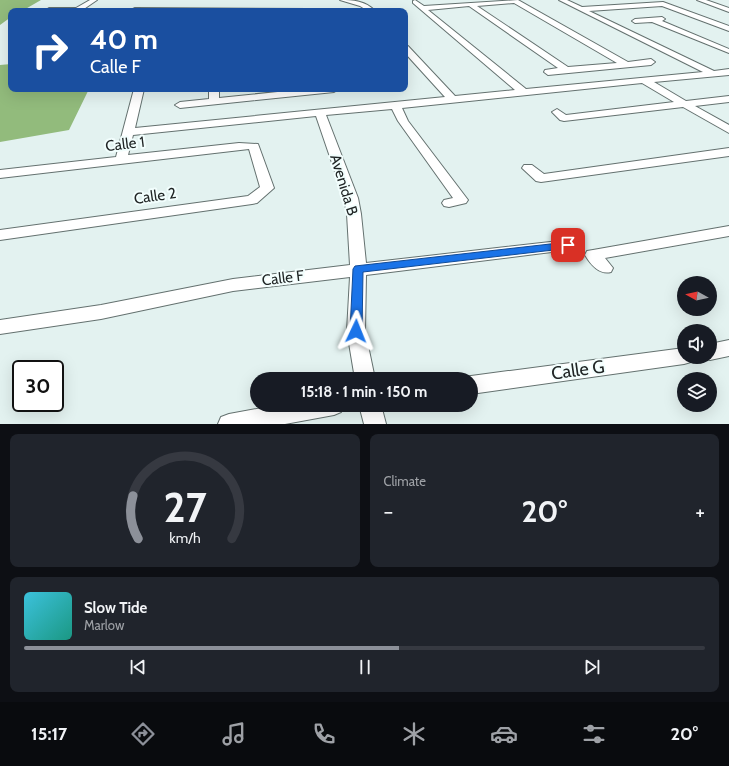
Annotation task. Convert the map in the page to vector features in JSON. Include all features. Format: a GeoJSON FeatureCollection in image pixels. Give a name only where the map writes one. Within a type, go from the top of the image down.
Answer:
{"type":"FeatureCollection","features":[{"type":"Feature","properties":{"kind":"street"},"geometry":{"type":"LineString","coordinates":[[82,8],[94,0]]}},
{"type":"Feature","properties":{"kind":"street"},"geometry":{"type":"LineString","coordinates":[[343,0],[369,8]]}},
{"type":"Feature","properties":{"kind":"street"},"geometry":{"type":"LineString","coordinates":[[423,8],[514,0],[626,64]]}},
{"type":"Feature","properties":{"kind":"street"},"geometry":{"type":"LineString","coordinates":[[562,0],[714,74]]}},
{"type":"Feature","properties":{"kind":"street"},"geometry":{"type":"LineString","coordinates":[[700,0],[729,10]]}},
{"type":"Feature","properties":{"kind":"street"},"geometry":{"type":"LineString","coordinates":[[415,2],[524,93]]}},
{"type":"Feature","properties":{"kind":"street"},"geometry":{"type":"LineString","coordinates":[[580,9],[656,3],[663,4],[729,29]]}},
{"type":"Feature","properties":{"kind":"street"},"geometry":{"type":"LineString","coordinates":[[470,4],[565,70]]}},
{"type":"Feature","properties":{"kind":"street"},"geometry":{"type":"LineString","coordinates":[[714,5],[729,4]]}},
{"type":"Feature","properties":{"kind":"street"},"geometry":{"type":"LineString","coordinates":[[635,21],[673,18]]}},
{"type":"Feature","properties":{"kind":"street"},"geometry":{"type":"LineString","coordinates":[[654,20],[729,51]]}},
{"type":"Feature","properties":{"kind":"street"},"geometry":{"type":"LineString","coordinates":[[408,51],[453,100]]}},
{"type":"Feature","properties":{"kind":"street"},"geometry":{"type":"LineString","coordinates":[[715,53],[729,51]]}},
{"type":"Feature","properties":{"kind":"street"},"geometry":{"type":"LineString","coordinates":[[548,72],[651,62]]}},
{"type":"Feature","properties":{"kind":"street"},"geometry":{"type":"LineString","coordinates":[[128,129],[320,113],[729,72]]}},
{"type":"Feature","properties":{"kind":"street"},"geometry":{"type":"LineString","coordinates":[[645,81],[729,130]]}},
{"type":"Feature","properties":{"kind":"street"},"geometry":{"type":"LineString","coordinates":[[121,160],[137,92]]}},
{"type":"Feature","properties":{"kind":"street"},"geometry":{"type":"LineString","coordinates":[[214,92],[214,101]]}},
{"type":"Feature","properties":{"kind":"street"},"geometry":{"type":"LineString","coordinates":[[180,105],[284,92]]}},
{"type":"Feature","properties":{"kind":"street"},"geometry":{"type":"LineString","coordinates":[[556,112],[564,118],[729,99]]}},
{"type":"Feature","properties":{"kind":"street"},"geometry":{"type":"LineString","coordinates":[[396,105],[403,120],[461,200],[449,203]]}},
{"type":"Feature","properties":{"kind":"street","name":"Avenida B"},"geometry":{"type":"LineString","coordinates":[[320,113],[351,198],[354,214],[358,269],[356,331],[364,372]]}},
{"type":"Feature","properties":{"kind":"street","name":"Calle 1"},"geometry":{"type":"LineString","coordinates":[[0,174],[239,146],[254,146]]}},
{"type":"Feature","properties":{"kind":"street","name":"Calle 2"},"geometry":{"type":"LineString","coordinates":[[0,235],[252,200],[266,188],[254,146]]}},
{"type":"Feature","properties":{"kind":"street"},"geometry":{"type":"LineString","coordinates":[[528,168],[541,178],[729,152]]}},
{"type":"Feature","properties":{"kind":"street"},"geometry":{"type":"LineString","coordinates":[[605,268],[593,255],[729,231]]}},
{"type":"Feature","properties":{"kind":"street","name":"Calle F"},"geometry":{"type":"LineString","coordinates":[[0,327],[101,312],[233,285],[568,245]]}},
{"type":"Feature","properties":{"kind":"street"},"geometry":{"type":"LineString","coordinates":[[717,351],[729,348]]}},
{"type":"Feature","properties":{"kind":"street","name":"Calle G"},"geometry":{"type":"LineString","coordinates":[[478,384],[677,357]]}},
{"type":"Feature","properties":{"kind":"street"},"geometry":{"type":"LineString","coordinates":[[229,424],[295,412]]}},
{"type":"Feature","properties":{"kind":"street"},"geometry":{"type":"LineString","coordinates":[[371,412],[374,424]]}},
{"type":"Feature","properties":{"kind":"green space"},"geometry":{"type":"Polygon","coordinates":[[[0,0],[41,0],[27,8],[8,8],[8,19],[0,25],[0,0]]]}},
{"type":"Feature","properties":{"kind":"green space"},"geometry":{"type":"Polygon","coordinates":[[[8,64],[8,92],[88,92],[69,130],[0,142],[0,65],[8,64]]]}},
{"type":"Feature","properties":{"kind":"route"},"geometry":{"type":"LineString","coordinates":[[356,331],[358,269],[568,245]]}}]}
